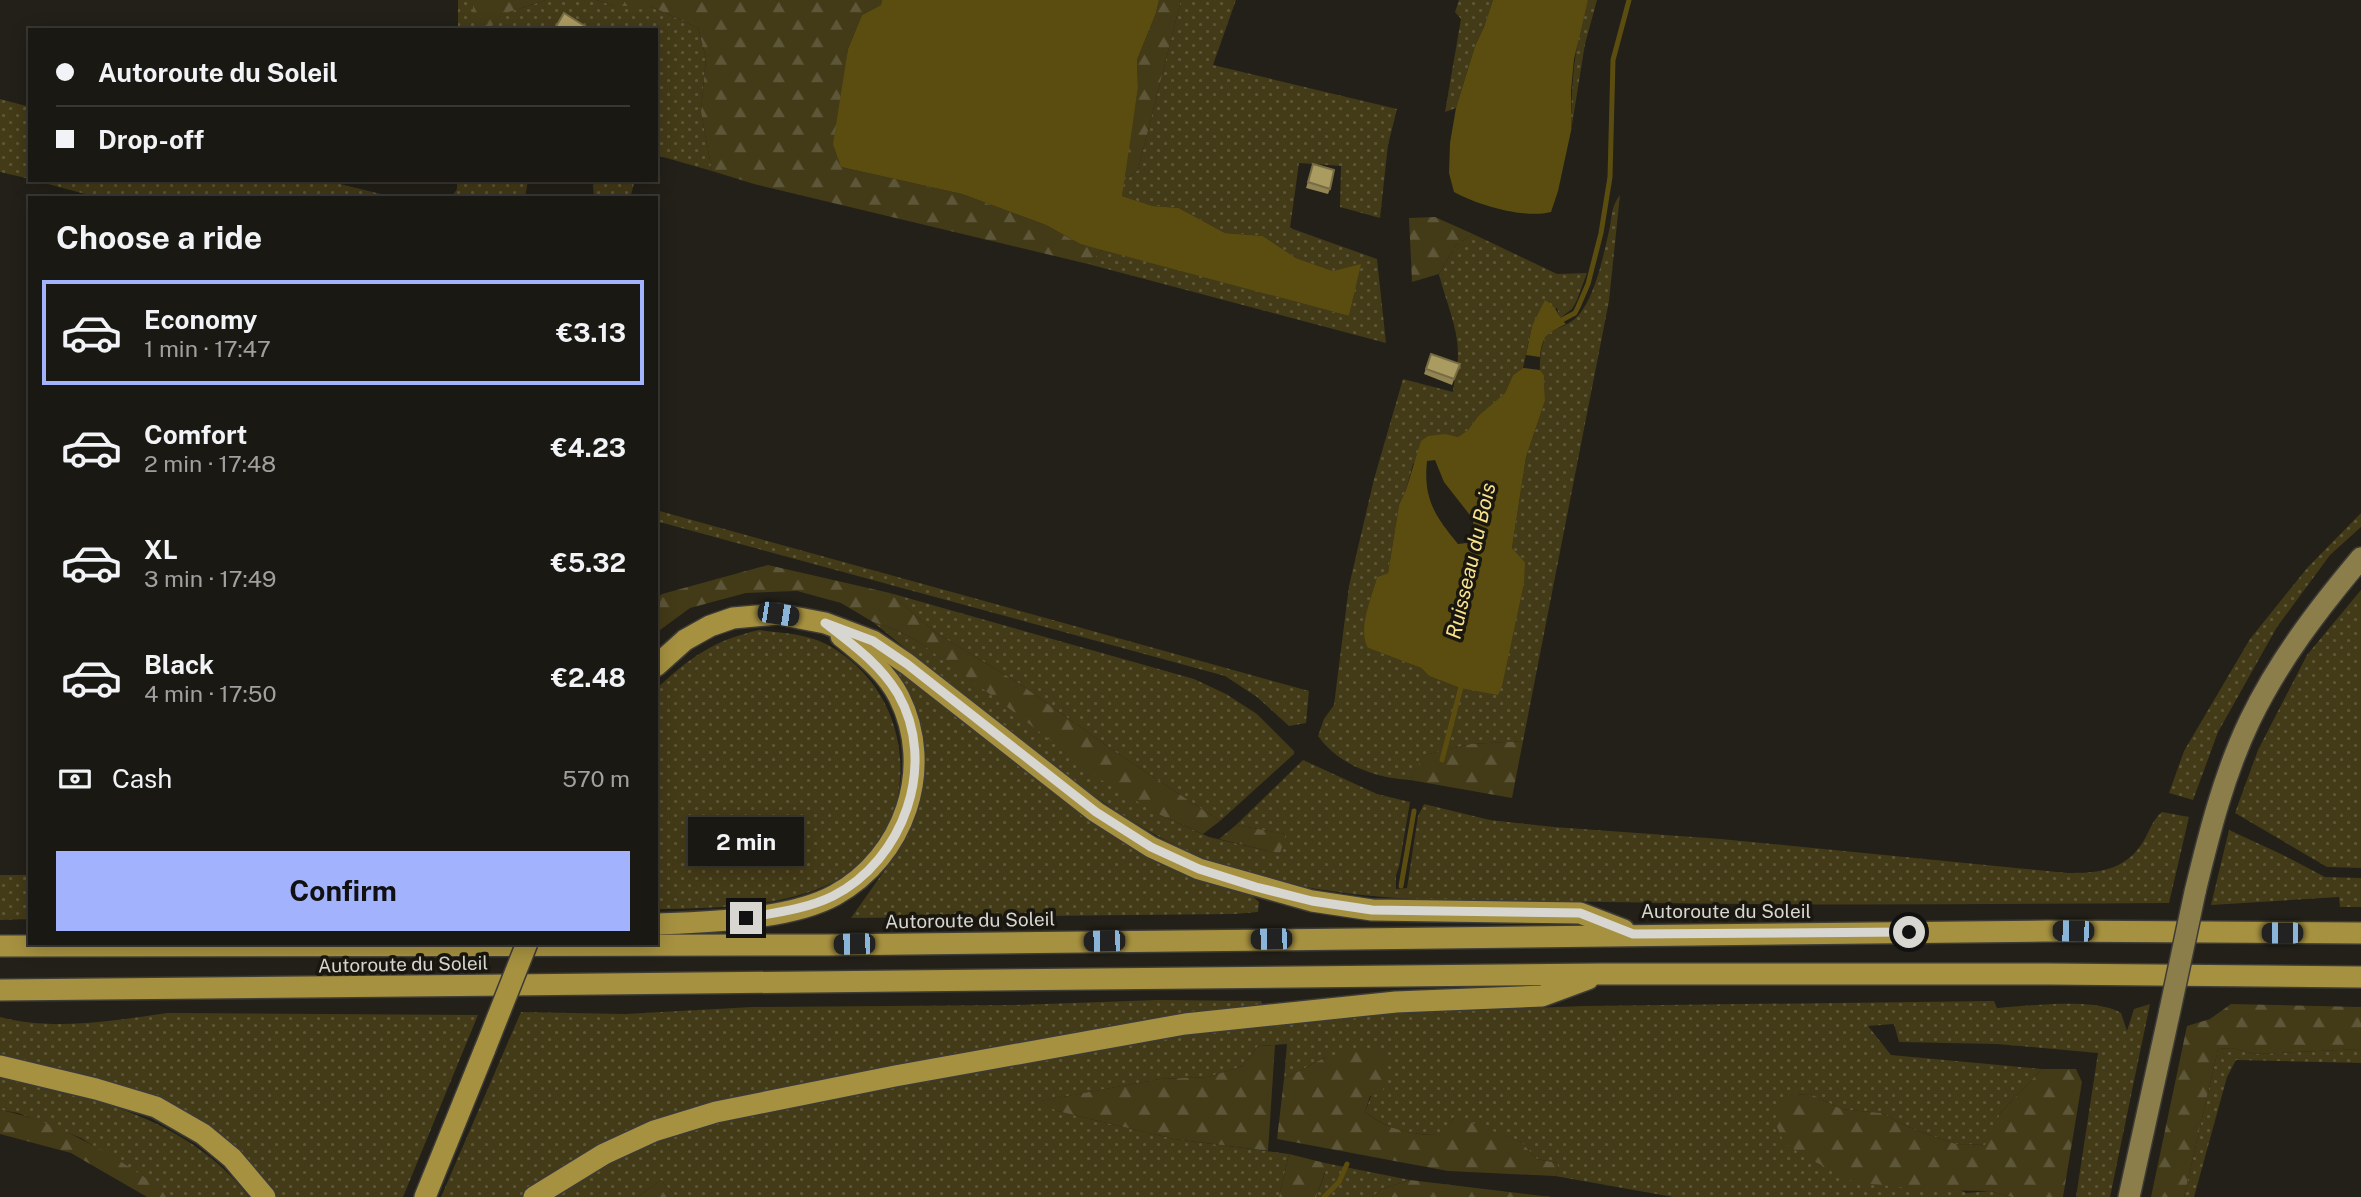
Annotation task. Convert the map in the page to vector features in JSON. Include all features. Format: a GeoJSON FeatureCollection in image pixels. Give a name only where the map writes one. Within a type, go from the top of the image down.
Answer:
{"type":"FeatureCollection","features":[{"type":"Feature","properties":{"kind":"highway"},"geometry":{"type":"LineString","coordinates":[[658,664],[685,640],[710,626],[733,618],[778,614],[825,623],[873,641],[907,664],[1096,812],[1151,847],[1199,869],[1312,901],[1372,910],[1580,913],[1633,934]]}},
{"type":"Feature","properties":{"kind":"highway"},"geometry":{"type":"LineString","coordinates":[[658,924],[721,922],[804,906],[832,896],[857,881],[891,844],[903,820],[912,792],[914,741],[908,719],[898,695],[884,674],[825,623]]}},
{"type":"Feature","properties":{"kind":"highway","name":"Autoroute du Soleil"},"geometry":{"type":"LineString","coordinates":[[658,944],[826,945],[2047,931],[2361,933]]}},
{"type":"Feature","properties":{"kind":"highway","name":"Autoroute du Soleil"},"geometry":{"type":"LineString","coordinates":[[0,946],[295,945]]}},
{"type":"Feature","properties":{"kind":"highway"},"geometry":{"type":"LineString","coordinates":[[425,1197],[526,945]]}},
{"type":"Feature","properties":{"kind":"highway"},"geometry":{"type":"LineString","coordinates":[[534,1197],[604,1154],[654,1131],[716,1112],[895,1076],[1185,1024],[1396,1002],[1542,996],[1601,974]]}},
{"type":"Feature","properties":{"kind":"highway","name":"Autoroute du Soleil"},"geometry":{"type":"LineString","coordinates":[[0,990],[1601,974],[2361,976]]}},
{"type":"Feature","properties":{"kind":"highway"},"geometry":{"type":"LineString","coordinates":[[0,1066],[96,1089],[156,1107],[203,1134],[232,1158],[265,1197]]}},
{"type":"Feature","properties":{"kind":"main road"},"geometry":{"type":"LineString","coordinates":[[2129,1197],[2195,892],[2227,779],[2250,721],[2277,670],[2318,610],[2361,558]]}},
{"type":"Feature","properties":{"kind":"green space"},"geometry":{"type":"Polygon","coordinates":[[[458,0],[473,0],[473,15],[509,12],[546,0],[597,0],[614,6],[650,6],[698,28],[706,58],[701,112],[712,171],[658,156],[658,28],[458,28],[458,0]]]}},
{"type":"Feature","properties":{"kind":"green space"},"geometry":{"type":"Polygon","coordinates":[[[473,0],[546,0],[509,12],[489,28],[473,15],[473,0]]]}},
{"type":"Feature","properties":{"kind":"green space"},"geometry":{"type":"Polygon","coordinates":[[[597,0],[882,0],[881,5],[862,15],[848,49],[841,167],[962,194],[1046,225],[1080,244],[1103,249],[1088,264],[754,184],[712,171],[701,112],[706,58],[698,28],[650,6],[614,6],[597,0]]]}},
{"type":"Feature","properties":{"kind":"green space"},"geometry":{"type":"Polygon","coordinates":[[[1159,0],[1181,0],[1138,170],[1123,181],[1138,88],[1137,60],[1159,0]]]}},
{"type":"Feature","properties":{"kind":"green space"},"geometry":{"type":"Polygon","coordinates":[[[1181,0],[1236,0],[1213,65],[1397,109],[1388,145],[1380,218],[1340,207],[1341,166],[1299,163],[1290,228],[1377,259],[1386,343],[1088,264],[1103,249],[1349,316],[1360,265],[1333,271],[1296,258],[1263,236],[1225,233],[1179,208],[1153,206],[1122,196],[1123,181],[1138,170],[1181,0]]]}},
{"type":"Feature","properties":{"kind":"green space"},"geometry":{"type":"Polygon","coordinates":[[[1459,0],[1493,0],[1475,46],[1456,108],[1445,112],[1461,19],[1455,12],[1459,0]]]}},
{"type":"Feature","properties":{"kind":"green space"},"geometry":{"type":"Polygon","coordinates":[[[1588,0],[1597,0],[1585,44],[1571,131],[1574,65],[1588,0]]]}},
{"type":"Feature","properties":{"kind":"green space"},"geometry":{"type":"Polygon","coordinates":[[[0,99],[28,106],[28,179],[0,172],[0,99]]]}},
{"type":"Feature","properties":{"kind":"green space"},"geometry":{"type":"Polygon","coordinates":[[[40,182],[332,182],[389,196],[93,196],[40,182]]]}},
{"type":"Feature","properties":{"kind":"green space"},"geometry":{"type":"Polygon","coordinates":[[[457,182],[528,182],[525,196],[452,196],[457,189],[457,182]]]}},
{"type":"Feature","properties":{"kind":"green space"},"geometry":{"type":"Polygon","coordinates":[[[595,182],[634,182],[631,196],[594,196],[595,182]]]}},
{"type":"Feature","properties":{"kind":"green space"},"geometry":{"type":"Polygon","coordinates":[[[1620,195],[1609,301],[1523,741],[1471,744],[1425,755],[1410,780],[1371,773],[1359,768],[1336,755],[1318,736],[1324,719],[1334,705],[1349,586],[1374,479],[1403,379],[1453,392],[1458,359],[1457,344],[1454,323],[1439,274],[1456,245],[1473,234],[1557,274],[1587,273],[1572,309],[1560,318],[1557,308],[1532,326],[1523,368],[1513,375],[1505,393],[1478,416],[1468,430],[1458,437],[1446,434],[1413,464],[1399,505],[1388,573],[1377,577],[1372,600],[1368,648],[1421,668],[1429,676],[1460,688],[1525,562],[1512,548],[1526,457],[1545,401],[1544,375],[1540,370],[1544,341],[1548,334],[1575,318],[1588,301],[1600,269],[1614,206],[1620,195]]]}},
{"type":"Feature","properties":{"kind":"green space"},"geometry":{"type":"Polygon","coordinates":[[[1435,217],[1473,234],[1456,245],[1439,274],[1412,282],[1409,218],[1435,217]]]}},
{"type":"Feature","properties":{"kind":"green space"},"geometry":{"type":"Polygon","coordinates":[[[658,511],[1309,691],[1306,723],[1289,726],[1257,697],[1225,676],[658,522],[658,511]]]}},
{"type":"Feature","properties":{"kind":"green space"},"geometry":{"type":"Polygon","coordinates":[[[2361,513],[2361,527],[2330,555],[2277,627],[2218,732],[2193,800],[2169,793],[2184,751],[2250,639],[2308,567],[2361,513]]]}},
{"type":"Feature","properties":{"kind":"green space"},"geometry":{"type":"Polygon","coordinates":[[[768,565],[890,593],[936,633],[1017,682],[1114,751],[1220,821],[1203,834],[1158,814],[1103,781],[919,642],[899,631],[873,622],[841,603],[797,591],[746,593],[690,608],[658,632],[658,597],[768,565]]]}},
{"type":"Feature","properties":{"kind":"green space"},"geometry":{"type":"Polygon","coordinates":[[[2361,590],[2361,868],[2327,867],[2235,813],[2258,750],[2307,655],[2361,590]]]}},
{"type":"Feature","properties":{"kind":"green space"},"geometry":{"type":"Polygon","coordinates":[[[890,593],[1194,679],[1226,694],[1257,714],[1294,754],[1220,821],[1114,751],[1017,682],[936,633],[890,593]]]}},
{"type":"Feature","properties":{"kind":"green space"},"geometry":{"type":"Polygon","coordinates":[[[873,622],[899,631],[919,642],[1158,814],[1209,837],[1280,854],[1285,834],[1236,825],[1303,760],[1377,794],[1410,802],[1396,875],[1396,889],[1407,888],[1418,816],[1424,804],[1490,820],[1554,827],[1721,839],[2068,873],[2109,869],[2126,860],[2141,845],[2155,819],[2162,812],[2189,817],[2169,903],[1501,901],[1393,898],[1339,892],[1287,883],[1235,869],[1185,850],[1144,828],[1048,762],[873,622]]]}},
{"type":"Feature","properties":{"kind":"green space"},"geometry":{"type":"Polygon","coordinates":[[[759,630],[818,640],[856,665],[878,692],[893,723],[900,757],[899,791],[889,823],[870,853],[842,877],[822,887],[800,895],[752,904],[658,909],[658,687],[703,652],[743,634],[759,630]]]}},
{"type":"Feature","properties":{"kind":"green space"},"geometry":{"type":"Polygon","coordinates":[[[881,656],[1024,769],[1250,894],[1259,902],[1258,912],[851,918],[901,847],[913,821],[923,785],[923,756],[881,656]]]}},
{"type":"Feature","properties":{"kind":"green space"},"geometry":{"type":"Polygon","coordinates":[[[1523,741],[1512,798],[1410,780],[1424,755],[1471,744],[1523,741]]]}},
{"type":"Feature","properties":{"kind":"green space"},"geometry":{"type":"Polygon","coordinates":[[[1236,825],[1286,834],[1280,854],[1219,839],[1236,825]]]}},
{"type":"Feature","properties":{"kind":"green space"},"geometry":{"type":"Polygon","coordinates":[[[2229,830],[2325,877],[2361,878],[2361,907],[2340,907],[2339,897],[2211,905],[2229,830]]]}},
{"type":"Feature","properties":{"kind":"green space"},"geometry":{"type":"Polygon","coordinates":[[[0,875],[28,875],[28,919],[0,920],[0,875]]]}},
{"type":"Feature","properties":{"kind":"green space"},"geometry":{"type":"Polygon","coordinates":[[[1158,1000],[1261,1001],[1264,1007],[784,1091],[541,1182],[523,1197],[441,1197],[521,1012],[625,1014],[752,1007],[1013,1005],[1158,1000]]]}},
{"type":"Feature","properties":{"kind":"green space"},"geometry":{"type":"Polygon","coordinates":[[[1994,1001],[1997,1008],[2079,1004],[2110,1008],[2121,1013],[2127,1031],[2134,1009],[2150,1004],[2110,1197],[2076,1197],[2098,1053],[1997,1044],[1899,1042],[1894,1024],[1868,1026],[1891,1055],[2042,1069],[2001,1112],[1986,1145],[1956,1144],[1915,1130],[1881,1113],[1841,1109],[1811,1094],[1789,1095],[1966,1193],[1991,1191],[2012,1197],[1673,1197],[1555,1176],[1559,1170],[1557,1163],[1537,1159],[1521,1142],[1454,1117],[1445,1135],[1413,1133],[1383,1123],[1365,1112],[1371,1096],[1326,1057],[1284,1079],[1287,1044],[1258,1046],[1243,1066],[1208,1077],[1160,1079],[1041,1101],[1057,1111],[1174,1139],[1289,1154],[1279,1197],[676,1197],[661,1180],[638,1197],[553,1197],[614,1160],[662,1139],[730,1117],[1149,1037],[1368,1014],[1585,1006],[1994,1001]]]}},
{"type":"Feature","properties":{"kind":"green space"},"geometry":{"type":"Polygon","coordinates":[[[2231,1004],[2361,1007],[2361,1049],[2255,1054],[2232,1048],[2218,1049],[2184,1197],[2151,1197],[2187,1026],[2210,1019],[2231,1004]]]}},
{"type":"Feature","properties":{"kind":"green space"},"geometry":{"type":"Polygon","coordinates":[[[167,1013],[478,1015],[403,1197],[275,1197],[254,1168],[111,1087],[0,1054],[0,1017],[62,1024],[167,1013]]]}},
{"type":"Feature","properties":{"kind":"green space"},"geometry":{"type":"Polygon","coordinates":[[[1275,1045],[1268,1151],[1174,1139],[1057,1111],[1040,1101],[1160,1079],[1208,1077],[1243,1066],[1258,1046],[1275,1045]]]}},
{"type":"Feature","properties":{"kind":"green space"},"geometry":{"type":"Polygon","coordinates":[[[2232,1048],[2255,1054],[2361,1049],[2361,1063],[2236,1060],[2227,1077],[2194,1197],[2184,1197],[2218,1049],[2232,1048]]]}},
{"type":"Feature","properties":{"kind":"green space"},"geometry":{"type":"Polygon","coordinates":[[[1355,1050],[1384,1050],[1388,1080],[1381,1093],[1370,1096],[1365,1112],[1374,1118],[1402,1131],[1444,1135],[1455,1116],[1521,1142],[1537,1159],[1557,1163],[1559,1170],[1555,1176],[1448,1171],[1277,1139],[1284,1079],[1326,1057],[1355,1050]]]}},
{"type":"Feature","properties":{"kind":"green space"},"geometry":{"type":"Polygon","coordinates":[[[2042,1069],[2076,1069],[2082,1082],[2063,1197],[2012,1197],[1991,1191],[1925,1190],[1854,1182],[1784,1143],[1775,1122],[1778,1105],[1789,1095],[1811,1094],[1841,1109],[1881,1113],[1915,1130],[1956,1144],[1985,1145],[2001,1112],[2042,1069]]]}},
{"type":"Feature","properties":{"kind":"green space"},"geometry":{"type":"Polygon","coordinates":[[[0,1076],[103,1103],[168,1130],[198,1148],[225,1170],[249,1197],[173,1197],[81,1138],[18,1113],[0,1110],[0,1076]]]}},
{"type":"Feature","properties":{"kind":"green space"},"geometry":{"type":"Polygon","coordinates":[[[0,1110],[46,1123],[91,1144],[173,1197],[147,1197],[71,1153],[0,1134],[0,1110]]]}},
{"type":"Feature","properties":{"kind":"green space"},"geometry":{"type":"Polygon","coordinates":[[[1289,1154],[1325,1163],[1325,1172],[1316,1197],[1279,1197],[1289,1154]]]}},
{"type":"Feature","properties":{"kind":"green space"},"geometry":{"type":"Polygon","coordinates":[[[1325,1163],[1410,1180],[1382,1189],[1372,1197],[1316,1197],[1325,1173],[1325,1163]]]}},
{"type":"Feature","properties":{"kind":"green space"},"geometry":{"type":"Polygon","coordinates":[[[661,1180],[676,1197],[638,1197],[661,1180]]]}},
{"type":"Feature","properties":{"kind":"green space"},"geometry":{"type":"Polygon","coordinates":[[[1410,1180],[1551,1197],[1372,1197],[1382,1189],[1410,1180]]]}},
{"type":"Feature","properties":{"kind":"water"},"geometry":{"type":"Polygon","coordinates":[[[882,0],[1159,0],[1137,60],[1138,88],[1122,196],[1153,206],[1179,208],[1225,233],[1263,236],[1296,258],[1333,271],[1361,264],[1349,316],[1080,244],[1046,225],[962,194],[841,167],[833,144],[848,49],[862,15],[881,5],[882,0]]]}},
{"type":"Feature","properties":{"kind":"water"},"geometry":{"type":"Polygon","coordinates":[[[1493,0],[1588,0],[1574,59],[1571,131],[1551,212],[1528,214],[1501,210],[1454,192],[1449,173],[1450,143],[1456,108],[1475,46],[1493,0]]]}},
{"type":"Feature","properties":{"kind":"water"},"geometry":{"type":"Polygon","coordinates":[[[1545,300],[1566,324],[1547,336],[1542,344],[1540,357],[1526,355],[1532,326],[1545,300]]]}},
{"type":"Feature","properties":{"kind":"water"},"geometry":{"type":"Polygon","coordinates":[[[1523,368],[1540,370],[1544,375],[1545,401],[1526,457],[1512,548],[1525,562],[1524,583],[1498,695],[1460,688],[1429,676],[1421,668],[1368,648],[1364,631],[1366,613],[1377,577],[1388,573],[1399,505],[1421,441],[1428,436],[1446,434],[1458,437],[1468,430],[1478,416],[1505,393],[1513,375],[1523,368]],[[1435,460],[1427,461],[1427,486],[1432,506],[1458,544],[1467,543],[1474,533],[1473,519],[1444,482],[1435,460]]]}},
{"type":"Feature","properties":{"kind":"building"},"geometry":{"type":"Polygon","coordinates":[[[564,13],[588,28],[555,28],[564,13]]]}},
{"type":"Feature","properties":{"kind":"building"},"geometry":{"type":"Polygon","coordinates":[[[1313,164],[1334,170],[1330,189],[1308,182],[1313,164]]]}},
{"type":"Feature","properties":{"kind":"building"},"geometry":{"type":"Polygon","coordinates":[[[1431,354],[1460,364],[1454,379],[1426,369],[1431,354]]]}},
{"type":"Feature","properties":{"kind":"waterway","name":"Ruisseau du Bois"},"geometry":{"type":"LineString","coordinates":[[1558,322],[1575,313],[1578,307],[1588,284],[1601,233],[1610,177],[1613,60],[1629,0]]}},
{"type":"Feature","properties":{"kind":"waterway","name":"Ruisseau du Bois"},"geometry":{"type":"LineString","coordinates":[[1442,760],[1462,683]]}},
{"type":"Feature","properties":{"kind":"waterway","name":"Ruisseau du Bois"},"geometry":{"type":"LineString","coordinates":[[1401,886],[1414,811]]}},
{"type":"Feature","properties":{"kind":"waterway","name":"Ruisseau du Bois"},"geometry":{"type":"LineString","coordinates":[[1324,1197],[1339,1182],[1347,1164]]}},
{"type":"Feature","properties":{"kind":"route"},"geometry":{"type":"LineString","coordinates":[[746,918],[804,906],[832,896],[857,881],[891,844],[903,820],[912,792],[914,741],[898,695],[884,674],[865,655],[825,623],[873,641],[907,664],[1096,812],[1151,847],[1199,869],[1256,887],[1312,901],[1372,910],[1580,913],[1633,934],[1909,932]]}}]}
